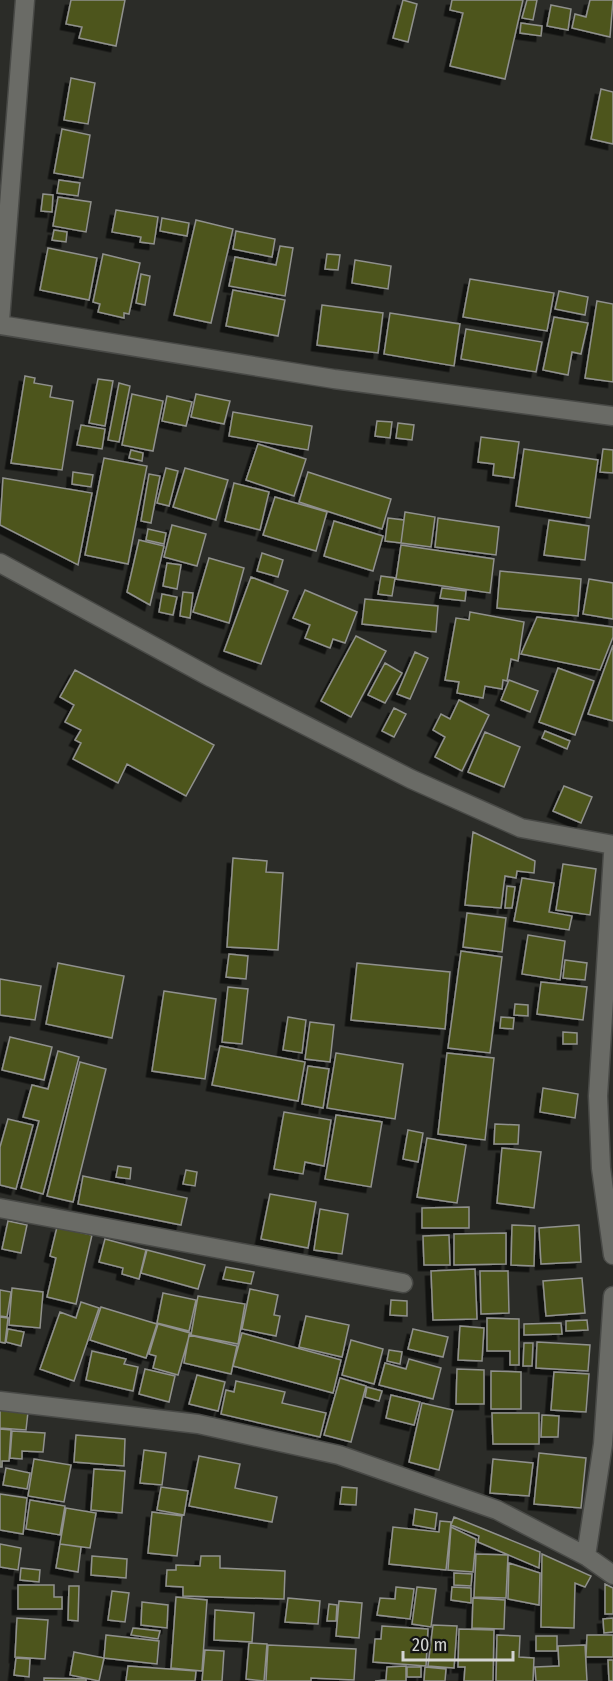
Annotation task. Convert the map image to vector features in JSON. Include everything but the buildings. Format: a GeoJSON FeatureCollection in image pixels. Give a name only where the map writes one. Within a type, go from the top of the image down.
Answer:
{"type":"FeatureCollection","features":[{"type":"Feature","properties":{"kind":"street"},"geometry":{"type":"LineString","coordinates":[[25,0],[0,323],[334,379],[613,416]]}},
{"type":"Feature","properties":{"kind":"street"},"geometry":{"type":"LineString","coordinates":[[0,563],[212,678],[411,779],[522,828],[613,845]]}},
{"type":"Feature","properties":{"kind":"street"},"geometry":{"type":"LineString","coordinates":[[613,855],[598,1096],[601,1168],[613,1254]]}},
{"type":"Feature","properties":{"kind":"street"},"geometry":{"type":"LineString","coordinates":[[0,1208],[403,1283]]}},
{"type":"Feature","properties":{"kind":"street"},"geometry":{"type":"LineString","coordinates":[[586,1556],[603,1444],[613,1296]]}},
{"type":"Feature","properties":{"kind":"street"},"geometry":{"type":"LineString","coordinates":[[0,1401],[198,1424],[339,1455],[496,1510],[586,1556],[613,1575]]}}]}
